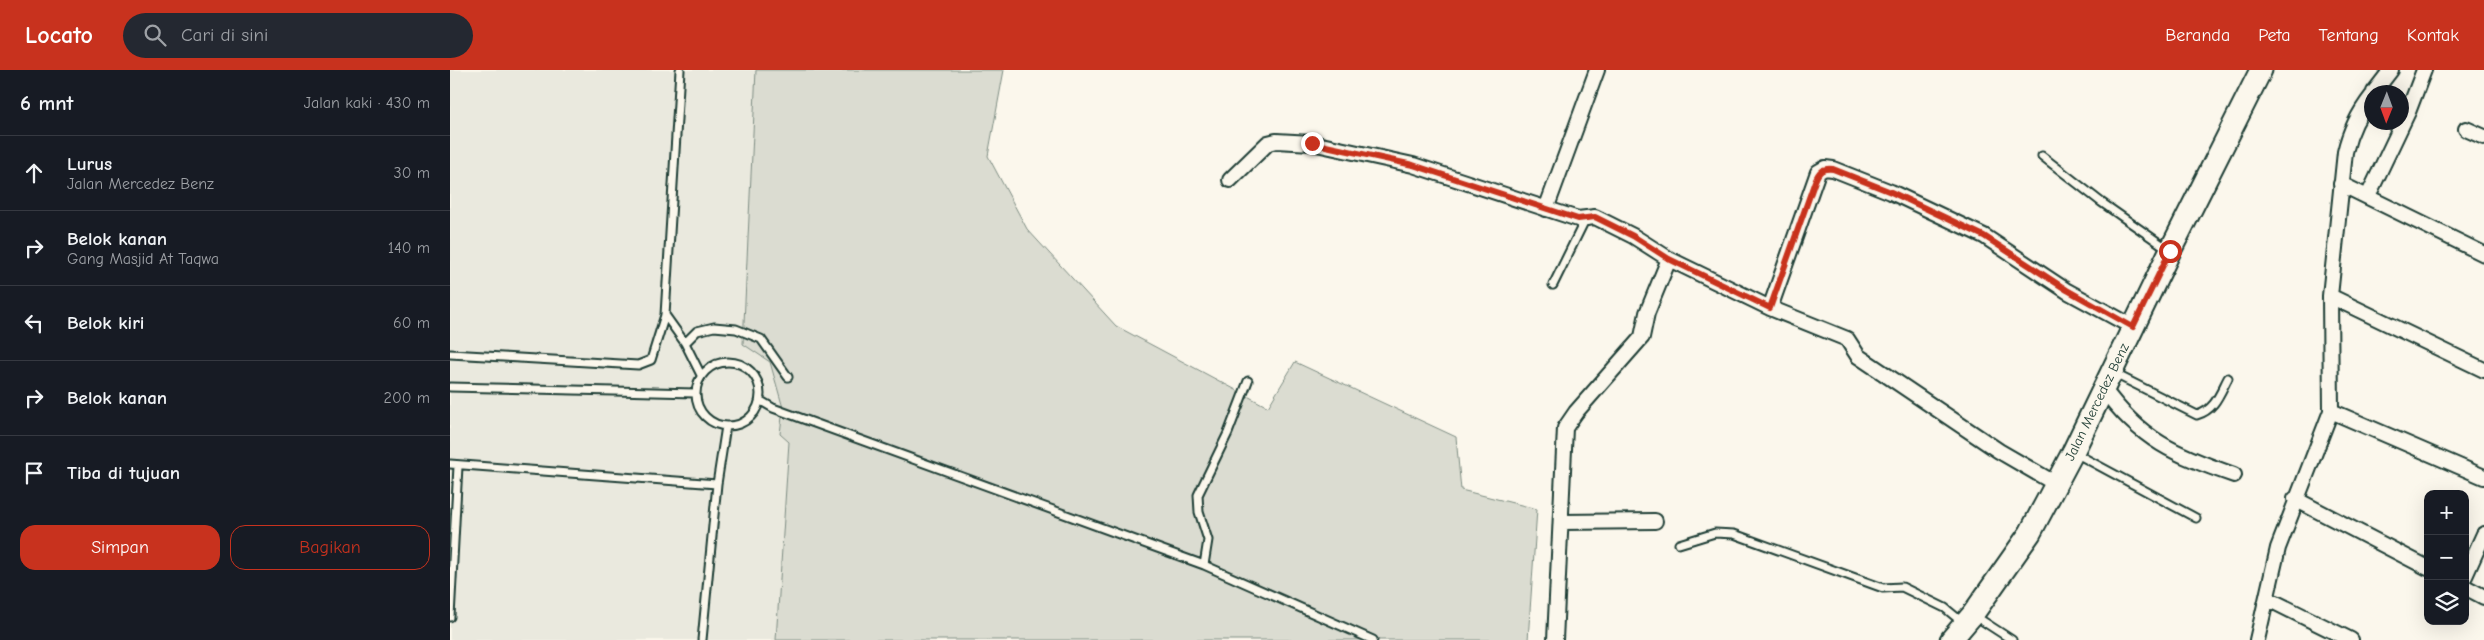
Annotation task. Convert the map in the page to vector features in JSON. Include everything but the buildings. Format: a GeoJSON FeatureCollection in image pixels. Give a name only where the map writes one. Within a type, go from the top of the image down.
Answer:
{"type":"FeatureCollection","features":[{"type":"Feature","properties":{"kind":"main road","name":"Jalan Mercedez Benz"},"geometry":{"type":"LineString","coordinates":[[1963,626],[2030,533],[2073,452],[2170,251],[2261,70]]}},
{"type":"Feature","properties":{"kind":"street"},"geometry":{"type":"LineString","coordinates":[[1546,209],[1597,70]]}},
{"type":"Feature","properties":{"kind":"street"},"geometry":{"type":"LineString","coordinates":[[2379,85],[2391,70]]}},
{"type":"Feature","properties":{"kind":"street"},"geometry":{"type":"LineString","coordinates":[[2368,196],[2408,112],[2424,70]]}},
{"type":"Feature","properties":{"kind":"street"},"geometry":{"type":"LineString","coordinates":[[2257,640],[2268,599],[2278,548],[2331,411],[2330,296],[2341,184],[2350,132],[2358,114],[2364,106]]}},
{"type":"Feature","properties":{"kind":"street"},"geometry":{"type":"LineString","coordinates":[[2466,129],[2484,138]]}},
{"type":"Feature","properties":{"kind":"street"},"geometry":{"type":"LineString","coordinates":[[1230,180],[1268,143],[1276,141],[1298,142],[1413,165],[1546,209],[1581,219],[1587,216],[1595,217],[1633,236],[1669,259],[1770,308],[1847,339],[1858,356],[1999,451],[2056,484]]}},
{"type":"Feature","properties":{"kind":"street"},"geometry":{"type":"LineString","coordinates":[[1770,308],[1818,172],[1825,168],[1833,169],[1891,192],[1984,236],[2067,290],[2133,327]]}},
{"type":"Feature","properties":{"kind":"street"},"geometry":{"type":"LineString","coordinates":[[2341,184],[2484,254]]}},
{"type":"Feature","properties":{"kind":"street"},"geometry":{"type":"LineString","coordinates":[[1555,640],[1565,428],[1581,406],[1642,338],[1647,313],[1669,259]]}},
{"type":"Feature","properties":{"kind":"street"},"geometry":{"type":"LineString","coordinates":[[2330,296],[2484,370]]}},
{"type":"Feature","properties":{"kind":"street"},"geometry":{"type":"LineString","coordinates":[[2107,380],[2125,416],[2147,435],[2172,450],[2234,475]]}},
{"type":"Feature","properties":{"kind":"street"},"geometry":{"type":"LineString","coordinates":[[2331,411],[2484,478]]}},
{"type":"Feature","properties":{"kind":"street"},"geometry":{"type":"LineString","coordinates":[[2296,499],[2424,566]]}},
{"type":"Feature","properties":{"kind":"street"},"geometry":{"type":"LineString","coordinates":[[1562,522],[1655,521]]}},
{"type":"Feature","properties":{"kind":"street"},"geometry":{"type":"LineString","coordinates":[[2469,567],[2484,534]]}},
{"type":"Feature","properties":{"kind":"street"},"geometry":{"type":"LineString","coordinates":[[2469,589],[2484,597]]}},
{"type":"Feature","properties":{"kind":"street"},"geometry":{"type":"LineString","coordinates":[[2268,599],[2351,640]]}},
{"type":"Feature","properties":{"kind":"lane"},"geometry":{"type":"LineString","coordinates":[[450,354],[638,365],[651,360],[665,315],[680,70]]}},
{"type":"Feature","properties":{"kind":"lane"},"geometry":{"type":"LineString","coordinates":[[2042,156],[2101,202],[2170,251]]}},
{"type":"Feature","properties":{"kind":"lane"},"geometry":{"type":"LineString","coordinates":[[1553,285],[1587,216]]}},
{"type":"Feature","properties":{"kind":"lane"},"geometry":{"type":"LineString","coordinates":[[665,315],[685,343],[701,375]]}},
{"type":"Feature","properties":{"kind":"lane"},"geometry":{"type":"LineString","coordinates":[[685,343],[697,331],[714,327],[736,329],[761,339],[788,377]]}},
{"type":"Feature","properties":{"kind":"lane"},"geometry":{"type":"LineString","coordinates":[[719,361],[742,363],[758,378],[760,401],[754,415],[741,424],[726,426],[710,421],[699,409],[695,393],[701,375],[719,361]]}},
{"type":"Feature","properties":{"kind":"lane"},"geometry":{"type":"LineString","coordinates":[[2107,380],[2197,414],[2206,412],[2213,406],[2228,378]]}},
{"type":"Feature","properties":{"kind":"lane"},"geometry":{"type":"LineString","coordinates":[[1204,565],[1208,540],[1199,512],[1198,495],[1228,433],[1248,381]]}},
{"type":"Feature","properties":{"kind":"lane"},"geometry":{"type":"LineString","coordinates":[[450,387],[695,393]]}},
{"type":"Feature","properties":{"kind":"lane"},"geometry":{"type":"LineString","coordinates":[[760,401],[773,408],[1204,565],[1373,640]]}},
{"type":"Feature","properties":{"kind":"lane"},"geometry":{"type":"LineString","coordinates":[[702,640],[717,484],[726,426]]}},
{"type":"Feature","properties":{"kind":"lane"},"geometry":{"type":"LineString","coordinates":[[2073,452],[2196,518]]}},
{"type":"Feature","properties":{"kind":"lane"},"geometry":{"type":"LineString","coordinates":[[450,617],[454,465],[717,484]]}},
{"type":"Feature","properties":{"kind":"lane"},"geometry":{"type":"LineString","coordinates":[[1679,544],[1714,533],[1734,534],[1883,588],[1902,586],[1945,608],[1963,626],[2012,640]]}},
{"type":"Feature","properties":{"kind":"shaded area"},"geometry":{"type":"Polygon","coordinates":[[[450,70],[756,70],[743,344],[770,362],[783,408],[789,442],[776,640],[450,640],[450,70]]]}},
{"type":"Feature","properties":{"kind":"shaded area"},"geometry":{"type":"Polygon","coordinates":[[[756,70],[1004,70],[988,156],[1027,229],[1116,326],[1268,407],[1295,362],[1456,437],[1461,490],[1537,509],[1528,640],[776,640],[789,442],[780,434],[783,408],[770,362],[743,344],[756,70]]]}},
{"type":"Feature","properties":{"kind":"route"},"geometry":{"type":"LineString","coordinates":[[1312,143],[1372,155],[1452,176],[1485,189],[1578,219],[1587,216],[1595,217],[1633,236],[1669,259],[1770,308],[1806,211],[1818,172],[1825,168],[1833,169],[1891,192],[1984,236],[2067,290],[2133,327],[2170,251]]}}]}
